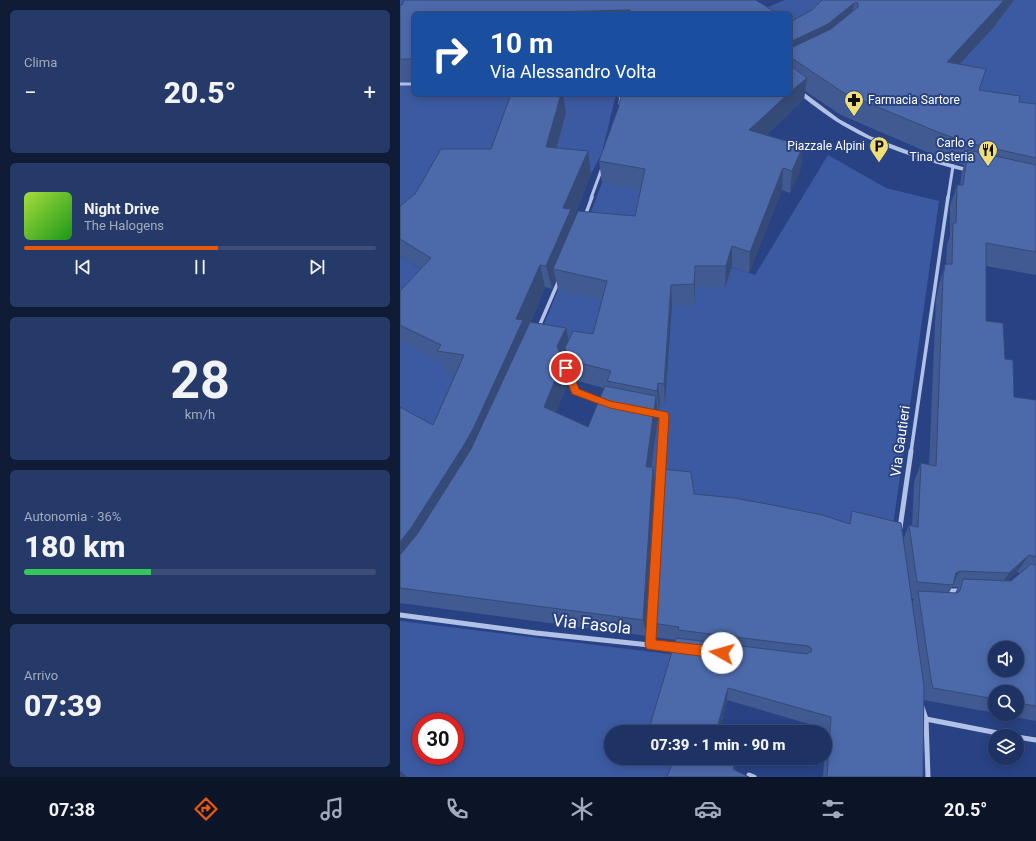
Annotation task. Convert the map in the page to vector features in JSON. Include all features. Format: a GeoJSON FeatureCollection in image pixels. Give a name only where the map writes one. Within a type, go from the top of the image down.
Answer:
{"type":"FeatureCollection","features":[{"type":"Feature","properties":{"kind":"street"},"geometry":{"type":"LineString","coordinates":[[400,84],[412,84]]}},
{"type":"Feature","properties":{"kind":"street"},"geometry":{"type":"LineString","coordinates":[[792,86],[837,120],[864,134],[910,154],[975,171]]}},
{"type":"Feature","properties":{"kind":"street"},"geometry":{"type":"LineString","coordinates":[[619,108],[621,96]]}},
{"type":"Feature","properties":{"kind":"street"},"geometry":{"type":"LineString","coordinates":[[584,219],[593,198],[605,160]]}},
{"type":"Feature","properties":{"kind":"street","name":"Via Gautieri"},"geometry":{"type":"LineString","coordinates":[[899,535],[953,166]]}},
{"type":"Feature","properties":{"kind":"street"},"geometry":{"type":"LineString","coordinates":[[537,333],[560,276]]}},
{"type":"Feature","properties":{"kind":"street"},"geometry":{"type":"LineString","coordinates":[[573,355],[566,368],[575,392],[610,404]]}},
{"type":"Feature","properties":{"kind":"street"},"geometry":{"type":"LineString","coordinates":[[648,412],[664,415],[650,645]]}},
{"type":"Feature","properties":{"kind":"street"},"geometry":{"type":"LineString","coordinates":[[947,605],[951,591],[967,592]]}},
{"type":"Feature","properties":{"kind":"street","name":"Via Fasola"},"geometry":{"type":"LineString","coordinates":[[400,615],[536,633],[684,648]]}},
{"type":"Feature","properties":{"kind":"street"},"geometry":{"type":"LineString","coordinates":[[920,699],[926,719],[928,777]]}},
{"type":"Feature","properties":{"kind":"street"},"geometry":{"type":"LineString","coordinates":[[926,719],[988,731]]}},
{"type":"Feature","properties":{"kind":"street"},"geometry":{"type":"LineString","coordinates":[[1024,738],[1036,740]]}},
{"type":"Feature","properties":{"kind":"street"},"geometry":{"type":"LineString","coordinates":[[748,777],[749,774],[754,777]]}},
{"type":"Feature","properties":{"kind":"shaded area"},"geometry":{"type":"Polygon","coordinates":[[[400,0],[622,0],[444,12],[412,12],[412,96],[616,96],[602,153],[591,174],[400,236],[400,0]]]}},
{"type":"Feature","properties":{"kind":"shaded area"},"geometry":{"type":"Polygon","coordinates":[[[785,0],[870,0],[792,31],[792,12],[755,12],[785,0]]]}},
{"type":"Feature","properties":{"kind":"shaded area"},"geometry":{"type":"Polygon","coordinates":[[[1014,0],[1036,0],[1036,127],[942,83],[992,28],[1014,0]]]}},
{"type":"Feature","properties":{"kind":"shaded area"},"geometry":{"type":"Polygon","coordinates":[[[828,155],[886,188],[939,201],[891,540],[665,488],[653,491],[611,400],[672,306],[695,287],[725,287],[731,267],[755,275],[828,155]]]}},
{"type":"Feature","properties":{"kind":"shaded area"},"geometry":{"type":"Polygon","coordinates":[[[645,178],[657,225],[583,233],[602,183],[645,178]]]}},
{"type":"Feature","properties":{"kind":"shaded area"},"geometry":{"type":"Polygon","coordinates":[[[612,250],[644,334],[536,344],[558,290],[612,250]]]}},
{"type":"Feature","properties":{"kind":"shaded area"},"geometry":{"type":"Polygon","coordinates":[[[400,256],[496,316],[482,378],[445,441],[400,421],[400,256]]]}},
{"type":"Feature","properties":{"kind":"shaded area"},"geometry":{"type":"Polygon","coordinates":[[[400,621],[677,655],[656,725],[604,725],[604,765],[664,765],[675,771],[673,777],[407,777],[400,771],[400,621]]]}},
{"type":"Feature","properties":{"kind":"building"},"geometry":{"type":"Polygon","coordinates":[[[404,0],[756,0],[775,12],[630,12],[630,10],[553,12],[412,12],[412,59],[400,59],[400,5],[402,5],[404,0]]]}},
{"type":"Feature","properties":{"kind":"building"},"geometry":{"type":"Polygon","coordinates":[[[822,0],[1004,0],[947,62],[986,69],[979,90],[1020,96],[1019,102],[1036,104],[1036,158],[969,143],[940,133],[844,93],[792,59],[792,47],[831,29],[858,7],[858,3],[854,3],[828,24],[792,41],[792,21],[812,10],[822,0]]]}},
{"type":"Feature","properties":{"kind":"building"},"geometry":{"type":"Polygon","coordinates":[[[792,67],[807,78],[792,90],[792,67]]]}},
{"type":"Feature","properties":{"kind":"building"},"geometry":{"type":"Polygon","coordinates":[[[510,96],[560,96],[546,147],[588,151],[563,208],[571,209],[546,266],[540,265],[516,319],[523,320],[474,427],[411,528],[400,542],[400,407],[433,425],[464,355],[437,351],[441,345],[400,325],[400,291],[431,258],[400,239],[400,206],[415,194],[441,149],[491,149],[510,96]]]}},
{"type":"Feature","properties":{"kind":"building"},"geometry":{"type":"Polygon","coordinates":[[[621,96],[786,96],[749,130],[803,146],[792,171],[783,168],[750,252],[732,246],[726,266],[695,266],[694,284],[671,285],[664,384],[658,383],[657,391],[607,381],[611,371],[569,360],[565,348],[573,331],[593,334],[607,281],[553,269],[578,211],[635,216],[645,169],[599,161],[619,106],[621,96]]]}},
{"type":"Feature","properties":{"kind":"building"},"geometry":{"type":"Polygon","coordinates":[[[968,150],[1036,165],[1036,252],[986,243],[986,321],[1003,323],[1005,359],[1013,360],[1014,397],[1036,400],[1036,557],[1029,555],[1009,573],[960,571],[956,573],[953,585],[917,582],[909,525],[918,527],[921,463],[936,466],[943,278],[945,264],[952,264],[953,223],[956,223],[957,185],[963,185],[968,150]]]}},
{"type":"Feature","properties":{"kind":"building"},"geometry":{"type":"Polygon","coordinates":[[[530,322],[566,328],[557,346],[563,361],[544,407],[588,427],[605,386],[656,396],[646,467],[653,467],[643,620],[400,588],[400,555],[418,533],[471,449],[530,322]]]}},
{"type":"Feature","properties":{"kind":"building"},"geometry":{"type":"Polygon","coordinates":[[[662,469],[691,472],[694,494],[734,498],[767,504],[822,515],[850,524],[852,511],[901,523],[924,686],[923,777],[827,777],[828,765],[832,765],[831,717],[728,688],[718,725],[650,725],[676,638],[807,654],[812,651],[808,646],[678,630],[679,627],[652,623],[662,469]]]}},
{"type":"Feature","properties":{"kind":"building"},"geometry":{"type":"Polygon","coordinates":[[[1031,564],[1036,565],[1036,706],[1024,704],[1024,685],[988,685],[988,698],[933,688],[918,591],[957,593],[960,591],[963,579],[1011,581],[1031,564]]]}},
{"type":"Feature","properties":{"kind":"building"},"geometry":{"type":"Polygon","coordinates":[[[672,765],[734,765],[733,769],[749,777],[667,777],[672,765]]]}},
{"type":"Feature","properties":{"kind":"place","name":"Farmacia Sartore"},"geometry":{"type":"Point","coordinates":[854,117]}},
{"type":"Feature","properties":{"kind":"place","name":"Piazzale Alpini"},"geometry":{"type":"Point","coordinates":[879,163]}},
{"type":"Feature","properties":{"kind":"place","name":"Carlo e Tina Osteria"},"geometry":{"type":"Point","coordinates":[988,167]}},
{"type":"Feature","properties":{"kind":"route"},"geometry":{"type":"LineString","coordinates":[[566,368],[575,392],[610,404],[664,415],[650,645],[722,653]]}}]}
